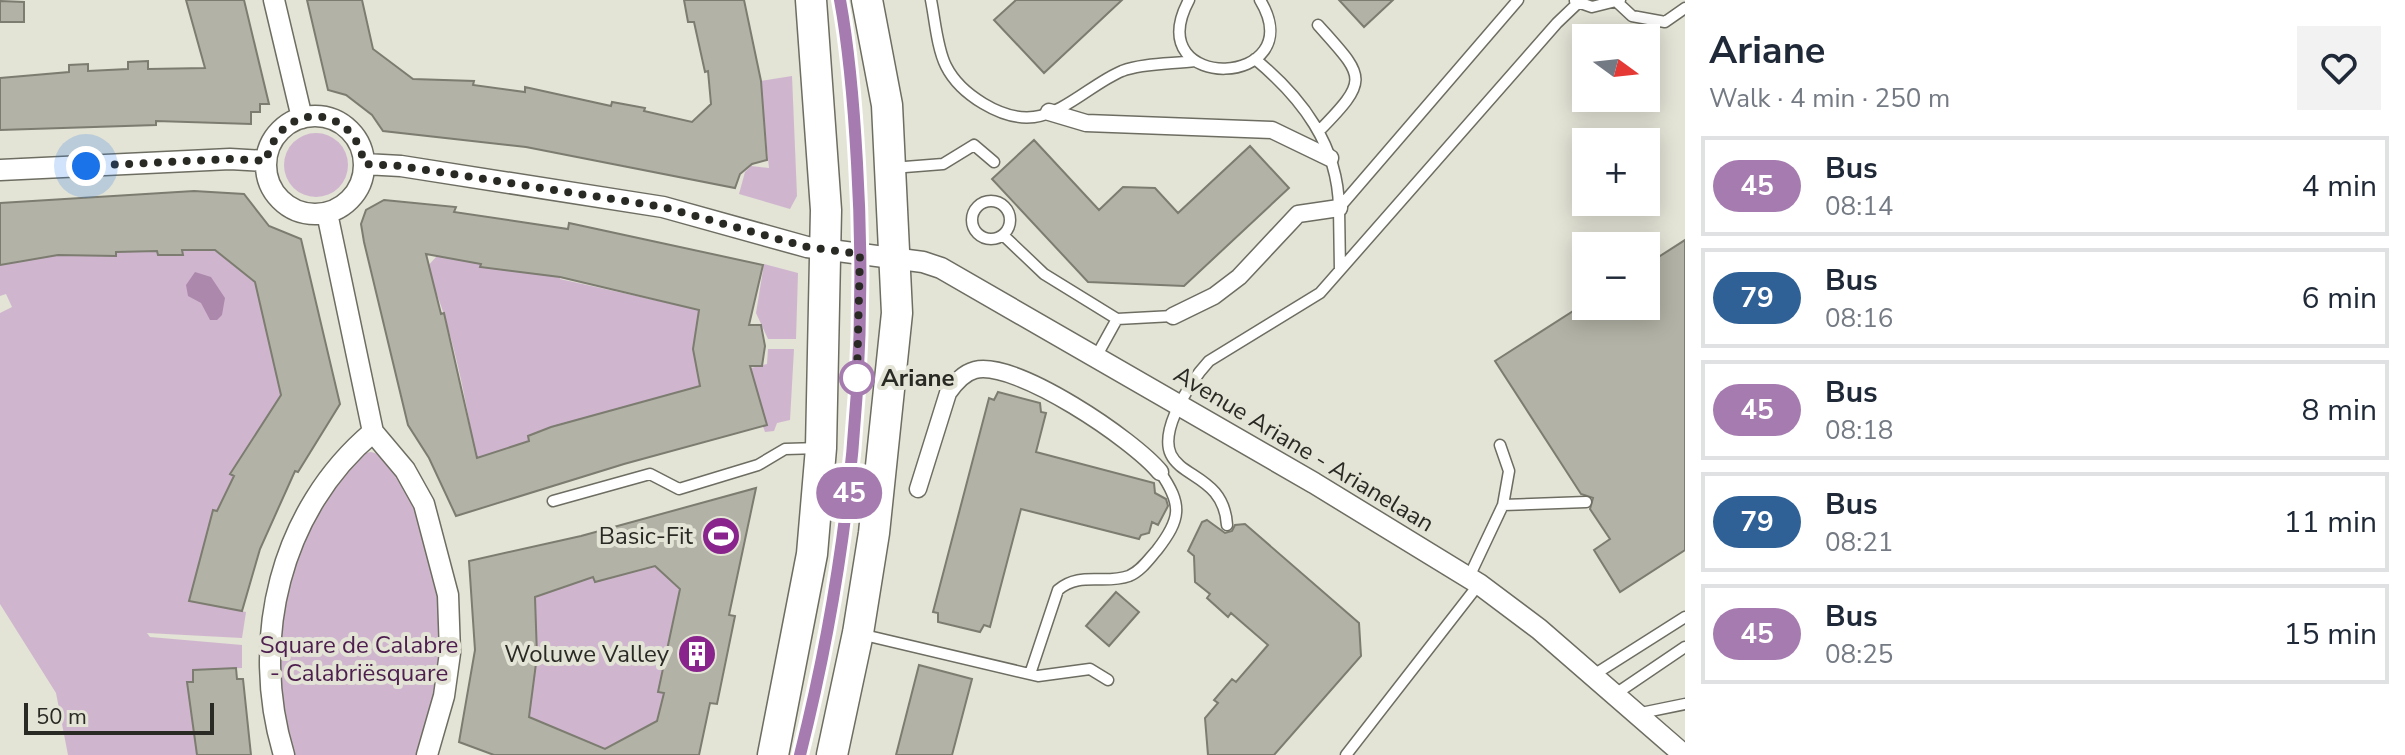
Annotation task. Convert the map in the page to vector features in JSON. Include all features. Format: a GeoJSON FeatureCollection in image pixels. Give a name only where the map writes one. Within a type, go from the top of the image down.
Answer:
{"type":"FeatureCollection","features":[{"type":"Feature","properties":{"kind":"main road"},"geometry":{"type":"LineString","coordinates":[[773,755],[812,554],[821,448],[826,210],[811,0]]}},
{"type":"Feature","properties":{"kind":"main road"},"geometry":{"type":"LineString","coordinates":[[832,755],[858,633],[885,440],[897,313],[887,105],[867,0]]}},
{"type":"Feature","properties":{"kind":"street"},"geometry":{"type":"LineString","coordinates":[[274,0],[302,118]]}},
{"type":"Feature","properties":{"kind":"street"},"geometry":{"type":"LineString","coordinates":[[1049,112],[1086,123],[1272,130],[1330,158]]}},
{"type":"Feature","properties":{"kind":"street"},"geometry":{"type":"LineString","coordinates":[[317,116],[345,126],[362,150],[364,164],[358,189],[339,208],[327,213],[297,211],[283,203],[273,191],[266,161],[277,134],[302,118],[317,116]]}},
{"type":"Feature","properties":{"kind":"street"},"geometry":{"type":"LineString","coordinates":[[0,170],[230,159],[266,161]]}},
{"type":"Feature","properties":{"kind":"street","name":"Avenue Ariane - Arianelaan"},"geometry":{"type":"LineString","coordinates":[[364,164],[401,166],[663,207],[825,249],[941,268],[1474,580],[1539,629],[1684,755]]}},
{"type":"Feature","properties":{"kind":"street"},"geometry":{"type":"LineString","coordinates":[[1173,316],[1214,296],[1239,277],[1298,214],[1339,208]]}},
{"type":"Feature","properties":{"kind":"street"},"geometry":{"type":"LineString","coordinates":[[327,213],[373,432],[405,470],[424,504],[448,595],[450,653],[444,696],[427,755]]}},
{"type":"Feature","properties":{"kind":"street"},"geometry":{"type":"LineString","coordinates":[[918,489],[948,393],[958,380],[978,369],[999,371],[1054,395],[1131,443],[1160,472]]}},
{"type":"Feature","properties":{"kind":"street"},"geometry":{"type":"LineString","coordinates":[[284,755],[271,692],[270,643],[277,588],[293,538],[313,496],[346,454],[373,432]]}},
{"type":"Feature","properties":{"kind":"lane"},"geometry":{"type":"LineString","coordinates":[[800,755],[831,618],[850,485],[860,254],[852,83],[840,0]]}},
{"type":"Feature","properties":{"kind":"lane"},"geometry":{"type":"LineString","coordinates":[[931,0],[946,66],[963,88],[988,106],[1009,114],[1034,117],[1049,112],[1123,71],[1195,61]]}},
{"type":"Feature","properties":{"kind":"lane"},"geometry":{"type":"LineString","coordinates":[[1189,0],[1180,25],[1186,51],[1195,61],[1219,71],[1232,71],[1255,59],[1264,48],[1269,22],[1260,0]]}},
{"type":"Feature","properties":{"kind":"lane"},"geometry":{"type":"LineString","coordinates":[[1339,208],[1518,0]]}},
{"type":"Feature","properties":{"kind":"lane"},"geometry":{"type":"LineString","coordinates":[[1227,525],[1223,502],[1216,493],[1202,478],[1174,462],[1167,451],[1166,435],[1194,376],[1209,361],[1320,293],[1576,2],[1592,7],[1618,1],[1632,16],[1665,22],[1685,8]]}},
{"type":"Feature","properties":{"kind":"lane"},"geometry":{"type":"LineString","coordinates":[[1318,25],[1353,64],[1357,78],[1355,92],[1320,130]]}},
{"type":"Feature","properties":{"kind":"lane"},"geometry":{"type":"LineString","coordinates":[[1255,59],[1285,84],[1320,130],[1339,185],[1340,270]]}},
{"type":"Feature","properties":{"kind":"lane"},"geometry":{"type":"LineString","coordinates":[[891,168],[943,164],[965,147],[974,145],[994,162]]}},
{"type":"Feature","properties":{"kind":"lane"},"geometry":{"type":"LineString","coordinates":[[1003,235],[1044,274],[1117,319],[1173,316]]}},
{"type":"Feature","properties":{"kind":"lane"},"geometry":{"type":"LineString","coordinates":[[1096,357],[1117,319]]}},
{"type":"Feature","properties":{"kind":"lane"},"geometry":{"type":"LineString","coordinates":[[1346,755],[1474,580],[1503,505],[1509,471],[1500,445]]}},
{"type":"Feature","properties":{"kind":"lane"},"geometry":{"type":"LineString","coordinates":[[553,501],[650,474],[679,489],[758,465],[785,449],[821,448]]}},
{"type":"Feature","properties":{"kind":"lane"},"geometry":{"type":"LineString","coordinates":[[1030,674],[1058,590],[1068,582],[1081,578],[1116,578],[1136,573],[1171,532],[1176,507],[1160,472]]}},
{"type":"Feature","properties":{"kind":"lane"},"geometry":{"type":"LineString","coordinates":[[1503,505],[1586,502]]}},
{"type":"Feature","properties":{"kind":"lane"},"geometry":{"type":"LineString","coordinates":[[1592,677],[1685,617]]}},
{"type":"Feature","properties":{"kind":"lane"},"geometry":{"type":"LineString","coordinates":[[858,633],[1030,674],[1048,676],[1069,670],[1090,669],[1108,680]]}},
{"type":"Feature","properties":{"kind":"lane"},"geometry":{"type":"LineString","coordinates":[[1613,696],[1685,647]]}},
{"type":"Feature","properties":{"kind":"lane"},"geometry":{"type":"LineString","coordinates":[[1635,714],[1685,704]]}},
{"type":"Feature","properties":{"kind":"green space"},"geometry":{"type":"Polygon","coordinates":[[[792,76],[797,196],[790,209],[739,194],[745,172],[751,166],[769,168],[760,81],[792,76]]]}},
{"type":"Feature","properties":{"kind":"green space"},"geometry":{"type":"Polygon","coordinates":[[[310,133],[322,133],[339,142],[346,153],[346,177],[339,188],[322,197],[310,197],[298,192],[289,183],[284,171],[284,159],[289,147],[298,138],[310,133]]]}},
{"type":"Feature","properties":{"kind":"green space"},"geometry":{"type":"Polygon","coordinates":[[[214,249],[255,282],[281,395],[231,474],[234,476],[217,511],[213,510],[189,601],[246,612],[242,638],[147,633],[150,637],[242,645],[242,668],[193,670],[193,682],[187,682],[197,755],[68,755],[56,693],[0,604],[0,313],[12,307],[6,294],[0,296],[0,265],[58,255],[115,256],[116,252],[157,251],[183,254],[182,250],[214,249]]]}},
{"type":"Feature","properties":{"kind":"green space"},"geometry":{"type":"Polygon","coordinates":[[[437,256],[481,264],[481,267],[560,274],[560,279],[699,310],[693,349],[700,386],[551,427],[528,436],[529,441],[476,459],[449,332],[433,285],[424,270],[437,256]]]}},
{"type":"Feature","properties":{"kind":"green space"},"geometry":{"type":"Polygon","coordinates":[[[764,264],[798,273],[796,339],[768,339],[756,313],[764,264]]]}},
{"type":"Feature","properties":{"kind":"green space"},"geometry":{"type":"Polygon","coordinates":[[[768,349],[794,349],[790,420],[777,423],[774,431],[765,432],[763,426],[767,425],[751,368],[767,364],[768,349]]]}},
{"type":"Feature","properties":{"kind":"green space","name":"Square de Calabre - Calabriësquare"},"geometry":{"type":"Polygon","coordinates":[[[371,452],[390,463],[407,485],[430,548],[443,649],[434,703],[418,755],[290,755],[277,692],[283,595],[308,520],[360,454],[371,452]]]}},
{"type":"Feature","properties":{"kind":"green space"},"geometry":{"type":"Polygon","coordinates":[[[655,566],[685,594],[676,605],[658,691],[664,693],[657,721],[605,749],[529,717],[537,656],[534,597],[593,577],[596,582],[655,566]]]}},
{"type":"Feature","properties":{"kind":"shaded area"},"geometry":{"type":"Polygon","coordinates":[[[195,272],[211,277],[225,298],[222,315],[217,320],[210,320],[201,303],[188,296],[186,285],[195,272]]]}},
{"type":"Feature","properties":{"kind":"building"},"geometry":{"type":"Polygon","coordinates":[[[186,0],[244,0],[269,104],[260,104],[260,112],[251,112],[251,124],[156,121],[156,125],[0,130],[0,78],[69,72],[69,65],[88,64],[88,71],[128,69],[128,62],[148,61],[148,69],[205,68],[186,0]]]}},
{"type":"Feature","properties":{"kind":"building"},"geometry":{"type":"Polygon","coordinates":[[[307,0],[362,0],[373,49],[413,79],[474,81],[473,85],[525,92],[525,87],[611,106],[612,102],[645,108],[644,111],[692,122],[711,104],[708,71],[705,72],[694,22],[688,22],[684,0],[744,0],[761,81],[767,160],[752,164],[740,174],[735,188],[526,147],[383,131],[372,115],[346,95],[328,90],[307,0]]]}},
{"type":"Feature","properties":{"kind":"building"},"geometry":{"type":"Polygon","coordinates":[[[1016,0],[1122,0],[1044,73],[994,20],[1016,0]]]}},
{"type":"Feature","properties":{"kind":"building"},"geometry":{"type":"Polygon","coordinates":[[[1339,0],[1393,0],[1364,27],[1339,0]]]}},
{"type":"Feature","properties":{"kind":"building"},"geometry":{"type":"Polygon","coordinates":[[[0,1],[24,2],[24,22],[0,22],[0,1]]]}},
{"type":"Feature","properties":{"kind":"building"},"geometry":{"type":"Polygon","coordinates":[[[1034,140],[1099,210],[1123,187],[1155,188],[1178,213],[1250,146],[1289,188],[1184,286],[1088,282],[992,179],[1034,140]]]}},
{"type":"Feature","properties":{"kind":"building"},"geometry":{"type":"Polygon","coordinates":[[[194,191],[244,194],[269,226],[301,239],[340,404],[298,472],[295,471],[260,549],[242,611],[189,601],[213,510],[217,511],[234,476],[230,474],[281,395],[255,282],[215,250],[182,250],[183,255],[158,255],[157,251],[116,252],[116,256],[58,255],[0,265],[0,203],[194,191]]]}},
{"type":"Feature","properties":{"kind":"building"},"geometry":{"type":"Polygon","coordinates":[[[384,200],[456,207],[454,212],[568,229],[569,223],[763,265],[749,325],[761,325],[765,346],[762,366],[750,366],[767,425],[624,464],[456,516],[429,458],[408,425],[364,242],[361,224],[366,210],[384,200]],[[426,254],[441,314],[444,313],[477,458],[529,441],[528,436],[551,427],[700,386],[693,349],[699,310],[560,277],[480,267],[481,264],[426,254]]]}},
{"type":"Feature","properties":{"kind":"building"},"geometry":{"type":"Polygon","coordinates":[[[1685,240],[1685,550],[1620,592],[1594,550],[1610,539],[1590,509],[1593,498],[1581,494],[1495,361],[1572,312],[1572,320],[1660,320],[1660,256],[1685,240]]]}},
{"type":"Feature","properties":{"kind":"building"},"geometry":{"type":"Polygon","coordinates":[[[998,392],[1040,403],[1041,412],[1046,413],[1036,452],[1154,483],[1155,493],[1166,499],[1168,506],[1158,525],[1152,522],[1149,533],[1141,535],[1139,539],[1021,509],[990,627],[984,625],[980,632],[938,622],[938,613],[933,612],[989,398],[994,400],[998,392]]]}},
{"type":"Feature","properties":{"kind":"building"},"geometry":{"type":"Polygon","coordinates":[[[756,488],[729,615],[735,616],[717,704],[710,703],[699,755],[494,755],[459,742],[475,650],[469,561],[581,536],[756,488]],[[655,566],[595,582],[593,577],[535,597],[537,656],[529,717],[605,749],[657,721],[664,693],[658,692],[680,589],[655,566]]]}},
{"type":"Feature","properties":{"kind":"building"},"geometry":{"type":"Polygon","coordinates":[[[1207,520],[1225,533],[1232,531],[1235,525],[1245,524],[1359,623],[1361,656],[1274,755],[1208,755],[1205,718],[1218,703],[1214,700],[1232,679],[1236,682],[1268,645],[1231,613],[1228,617],[1207,598],[1210,594],[1195,582],[1194,556],[1188,551],[1202,522],[1207,520]]]}},
{"type":"Feature","properties":{"kind":"building"},"geometry":{"type":"Polygon","coordinates":[[[1116,592],[1139,612],[1109,646],[1086,626],[1116,592]]]}},
{"type":"Feature","properties":{"kind":"building"},"geometry":{"type":"Polygon","coordinates":[[[919,665],[972,679],[952,755],[896,755],[919,665]]]}},
{"type":"Feature","properties":{"kind":"building"},"geometry":{"type":"Polygon","coordinates":[[[236,668],[237,679],[243,679],[251,755],[197,755],[187,682],[193,682],[193,670],[236,668]]]}},
{"type":"Feature","properties":{"kind":"bus line","name":"45"},"geometry":{"type":"LineString","coordinates":[[800,755],[831,618],[842,553],[855,433],[860,306],[859,203],[852,83],[840,0]]}},
{"type":"Feature","properties":{"kind":"place","name":"Ariane"},"geometry":{"type":"Point","coordinates":[857,378]}},
{"type":"Feature","properties":{"kind":"place","name":"Basic-Fit"},"geometry":{"type":"Point","coordinates":[721,536]}},
{"type":"Feature","properties":{"kind":"place","name":"Woluwe Valley"},"geometry":{"type":"Point","coordinates":[697,654]}},
{"type":"Feature","properties":{"kind":"route"},"geometry":{"type":"LineString","coordinates":[[86,166],[230,159],[266,161],[277,134],[302,118],[317,116],[332,119],[355,136],[364,164],[401,166],[663,207],[807,247],[860,254],[857,378]]}}]}
